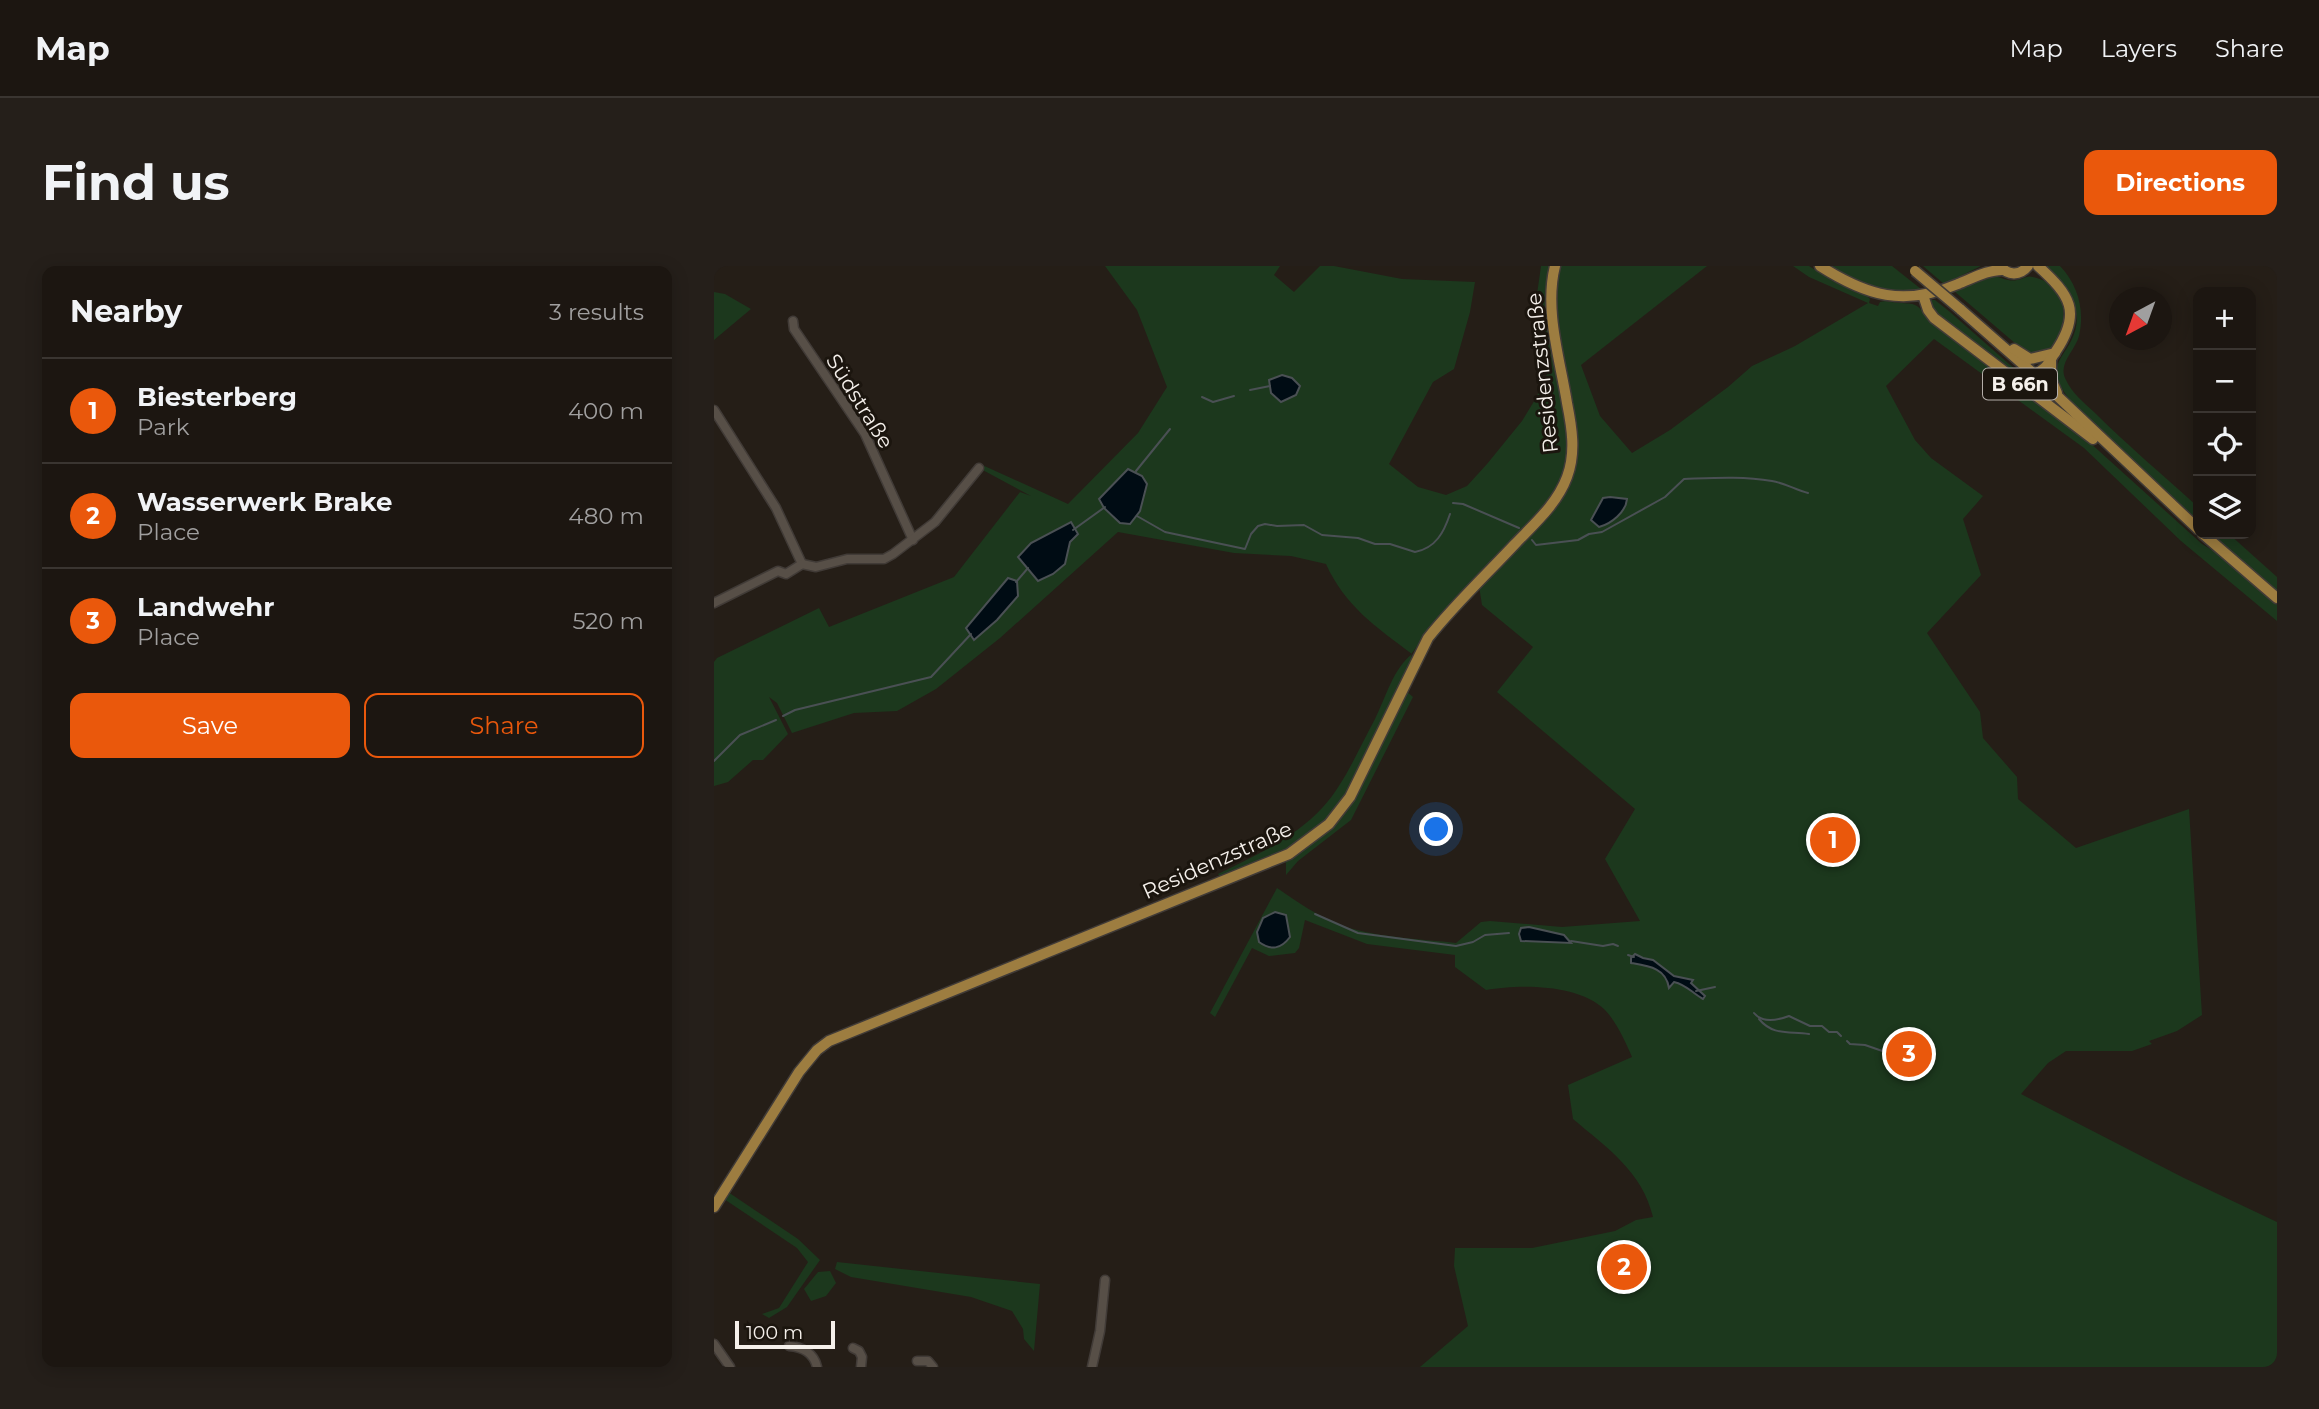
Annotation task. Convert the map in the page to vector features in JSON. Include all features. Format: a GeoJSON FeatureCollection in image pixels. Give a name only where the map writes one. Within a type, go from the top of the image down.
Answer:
{"type":"FeatureCollection","features":[{"type":"Feature","properties":{"kind":"main road","name":"Residenzstraße"},"geometry":{"type":"LineString","coordinates":[[714,1207],[799,1072],[817,1050],[829,1041],[1289,853],[1329,824],[1359,781],[1428,638],[1545,514],[1567,475],[1573,446],[1552,313],[1551,290],[1555,266]]}},
{"type":"Feature","properties":{"kind":"main road"},"geometry":{"type":"LineString","coordinates":[[1820,266],[1854,286],[1876,294],[1899,297],[1923,295],[2002,268],[2015,274],[2026,269]]}},
{"type":"Feature","properties":{"kind":"main road"},"geometry":{"type":"LineString","coordinates":[[1975,277],[1988,266]]}},
{"type":"Feature","properties":{"kind":"main road","name":"B 66n"},"geometry":{"type":"LineString","coordinates":[[1912,268],[2034,374],[2193,524]]}},
{"type":"Feature","properties":{"kind":"main road","name":"B 66n"},"geometry":{"type":"LineString","coordinates":[[2026,269],[2042,270],[2060,285],[2070,303],[2071,315],[2067,334],[2042,371],[2034,374]]}},
{"type":"Feature","properties":{"kind":"main road","name":"B 66n"},"geometry":{"type":"LineString","coordinates":[[1923,295],[1934,318],[2127,464]]}},
{"type":"Feature","properties":{"kind":"main road","name":"B 66n"},"geometry":{"type":"LineString","coordinates":[[1987,332],[2030,359],[2053,356]]}},
{"type":"Feature","properties":{"kind":"main road","name":"B 66n"},"geometry":{"type":"LineString","coordinates":[[2053,356],[2051,379],[2054,389],[2065,404]]}},
{"type":"Feature","properties":{"kind":"main road"},"geometry":{"type":"LineString","coordinates":[[2209,539],[2277,598]]}},
{"type":"Feature","properties":{"kind":"street","name":"Südstraße"},"geometry":{"type":"LineString","coordinates":[[793,321],[794,329],[865,435],[913,540]]}},
{"type":"Feature","properties":{"kind":"street"},"geometry":{"type":"LineString","coordinates":[[714,410],[776,508],[802,564]]}},
{"type":"Feature","properties":{"kind":"street"},"geometry":{"type":"LineString","coordinates":[[714,429],[723,423]]}},
{"type":"Feature","properties":{"kind":"street"},"geometry":{"type":"LineString","coordinates":[[714,603],[778,571],[786,574],[802,564],[816,567],[847,559],[884,559],[935,522],[979,468]]}},
{"type":"Feature","properties":{"kind":"street"},"geometry":{"type":"LineString","coordinates":[[1092,1367],[1100,1331],[1105,1280]]}},
{"type":"Feature","properties":{"kind":"street"},"geometry":{"type":"LineString","coordinates":[[789,1346],[804,1350],[816,1361],[817,1367]]}},
{"type":"Feature","properties":{"kind":"street"},"geometry":{"type":"LineString","coordinates":[[715,1347],[730,1367]]}},
{"type":"Feature","properties":{"kind":"street"},"geometry":{"type":"LineString","coordinates":[[853,1348],[859,1351],[862,1357],[861,1367]]}},
{"type":"Feature","properties":{"kind":"street"},"geometry":{"type":"LineString","coordinates":[[917,1360],[928,1362],[933,1367]]}},
{"type":"Feature","properties":{"kind":"green space"},"geometry":{"type":"Polygon","coordinates":[[[1105,266],[1280,266],[1274,275],[1294,292],[1320,266],[1334,266],[1402,279],[1475,282],[1470,312],[1454,369],[1433,382],[1389,464],[1418,487],[1446,495],[1467,486],[1487,464],[1522,421],[1547,374],[1536,301],[1541,266],[1707,266],[1581,365],[1600,416],[1632,453],[1670,430],[1752,366],[1795,346],[1868,303],[1809,277],[1793,266],[1809,266],[1833,281],[1867,296],[1869,303],[1878,306],[1885,301],[1917,306],[1934,325],[2078,432],[2193,536],[2193,539],[2217,553],[2277,605],[2277,621],[2181,541],[2084,448],[1934,339],[1886,386],[1915,440],[1931,458],[1983,496],[1963,519],[1981,575],[1927,633],[1980,712],[1983,738],[2017,777],[2018,799],[2076,848],[2189,809],[2202,1015],[2177,1031],[2149,1041],[2152,1044],[2132,1051],[2066,1051],[2048,1063],[2021,1094],[2184,1178],[2277,1222],[2277,1367],[1420,1367],[1468,1326],[1454,1266],[1455,1248],[1532,1248],[1615,1231],[1636,1220],[1653,1217],[1641,1186],[1632,1173],[1573,1119],[1568,1085],[1632,1057],[1617,1026],[1605,1010],[1580,995],[1532,987],[1486,990],[1455,967],[1455,955],[1367,944],[1305,920],[1299,948],[1295,953],[1269,956],[1252,948],[1215,1017],[1210,1013],[1277,888],[1323,917],[1343,926],[1391,936],[1456,943],[1481,922],[1562,927],[1640,921],[1605,859],[1635,809],[1497,692],[1533,647],[1482,605],[1479,586],[1473,582],[1440,616],[1412,654],[1352,604],[1326,564],[1291,556],[1234,553],[1118,532],[1000,638],[936,689],[897,711],[854,713],[792,733],[777,703],[769,697],[788,734],[763,760],[753,760],[728,782],[714,786],[714,662],[717,658],[819,608],[829,627],[954,577],[1020,492],[1031,496],[979,468],[950,500],[980,464],[1068,504],[1138,433],[1167,387],[1137,310],[1105,266]],[[1071,522],[1031,543],[1053,574],[1065,564],[1065,554],[1074,529],[1071,522]]]}},
{"type":"Feature","properties":{"kind":"green space"},"geometry":{"type":"Polygon","coordinates":[[[1832,266],[1892,266],[1921,289],[1874,287],[1832,266]]]}},
{"type":"Feature","properties":{"kind":"green space"},"geometry":{"type":"Polygon","coordinates":[[[1923,266],[1981,266],[1944,284],[1923,266]]]}},
{"type":"Feature","properties":{"kind":"green space"},"geometry":{"type":"Polygon","coordinates":[[[2046,266],[2060,266],[2066,273],[2076,290],[2080,307],[2079,336],[2064,368],[2069,385],[2078,398],[2193,502],[2193,516],[2090,421],[2060,385],[2057,367],[2071,341],[2077,319],[2072,299],[2046,266]]]}},
{"type":"Feature","properties":{"kind":"green space"},"geometry":{"type":"Polygon","coordinates":[[[1995,276],[2011,280],[2031,277],[2055,289],[2063,309],[2063,320],[2055,343],[2047,352],[2031,354],[2023,350],[1954,291],[1995,276]]]}},
{"type":"Feature","properties":{"kind":"green space"},"geometry":{"type":"Polygon","coordinates":[[[714,292],[725,294],[751,309],[714,340],[714,292]]]}},
{"type":"Feature","properties":{"kind":"green space"},"geometry":{"type":"Polygon","coordinates":[[[1931,300],[1935,300],[1950,312],[2067,415],[1945,321],[1936,313],[1931,300]]]}},
{"type":"Feature","properties":{"kind":"green space"},"geometry":{"type":"Polygon","coordinates":[[[2218,539],[2235,539],[2277,577],[2277,591],[2218,539]]]}},
{"type":"Feature","properties":{"kind":"green space"},"geometry":{"type":"Polygon","coordinates":[[[1412,654],[1405,690],[1413,697],[1351,820],[1298,861],[1286,875],[1286,863],[1280,853],[1220,877],[1218,874],[1260,853],[1300,828],[1331,798],[1405,660],[1412,654]]]}},
{"type":"Feature","properties":{"kind":"green space"},"geometry":{"type":"Polygon","coordinates":[[[728,1192],[798,1239],[820,1260],[787,1307],[769,1318],[762,1314],[779,1308],[808,1262],[797,1248],[724,1199],[728,1192]]]}},
{"type":"Feature","properties":{"kind":"green space"},"geometry":{"type":"Polygon","coordinates":[[[837,1262],[1040,1284],[1034,1351],[1024,1339],[1023,1329],[1012,1311],[971,1297],[851,1277],[835,1269],[837,1262]]]}},
{"type":"Feature","properties":{"kind":"green space"},"geometry":{"type":"Polygon","coordinates":[[[830,1271],[836,1283],[826,1296],[811,1301],[804,1289],[818,1272],[830,1271]]]}},
{"type":"Feature","properties":{"kind":"shaded area"},"geometry":{"type":"Polygon","coordinates":[[[1282,375],[1292,378],[1300,386],[1296,395],[1281,402],[1271,393],[1269,380],[1282,375]]]}},
{"type":"Feature","properties":{"kind":"shaded area"},"geometry":{"type":"Polygon","coordinates":[[[1128,469],[1142,476],[1147,484],[1140,511],[1130,524],[1120,523],[1104,508],[1099,499],[1128,469]]]}},
{"type":"Feature","properties":{"kind":"shaded area"},"geometry":{"type":"Polygon","coordinates":[[[1603,498],[1627,499],[1626,504],[1617,517],[1599,527],[1591,520],[1603,498]]]}},
{"type":"Feature","properties":{"kind":"shaded area"},"geometry":{"type":"Polygon","coordinates":[[[1071,522],[1078,534],[1070,542],[1065,564],[1038,581],[1018,557],[1031,543],[1071,522]]]}},
{"type":"Feature","properties":{"kind":"shaded area"},"geometry":{"type":"Polygon","coordinates":[[[1008,578],[1017,581],[1018,596],[997,620],[974,640],[966,628],[1008,578]]]}},
{"type":"Feature","properties":{"kind":"shaded area"},"geometry":{"type":"Polygon","coordinates":[[[1275,912],[1286,915],[1290,937],[1283,944],[1272,948],[1259,942],[1257,932],[1263,918],[1275,912]]]}},
{"type":"Feature","properties":{"kind":"shaded area"},"geometry":{"type":"Polygon","coordinates":[[[1529,927],[1564,935],[1571,943],[1521,941],[1521,928],[1529,927]]]}},
{"type":"Feature","properties":{"kind":"shaded area"},"geometry":{"type":"Polygon","coordinates":[[[1635,954],[1653,960],[1674,976],[1693,980],[1691,983],[1705,996],[1703,999],[1679,983],[1674,982],[1669,988],[1660,972],[1631,963],[1635,954]]]}},
{"type":"Feature","properties":{"kind":"waterway"},"geometry":{"type":"LineString","coordinates":[[1250,390],[1270,386]]}},
{"type":"Feature","properties":{"kind":"waterway"},"geometry":{"type":"LineString","coordinates":[[1202,397],[1213,402],[1234,396]]}},
{"type":"Feature","properties":{"kind":"waterway"},"geometry":{"type":"LineString","coordinates":[[1136,471],[1170,429]]}},
{"type":"Feature","properties":{"kind":"waterway"},"geometry":{"type":"LineString","coordinates":[[1532,540],[1536,545],[1578,540],[1589,534],[1602,532],[1665,497],[1684,479],[1761,479],[1808,493]]}},
{"type":"Feature","properties":{"kind":"waterway"},"geometry":{"type":"LineString","coordinates":[[1453,503],[1463,504],[1519,528]]}},
{"type":"Feature","properties":{"kind":"waterway"},"geometry":{"type":"LineString","coordinates":[[1073,530],[1105,507]]}},
{"type":"Feature","properties":{"kind":"waterway"},"geometry":{"type":"LineString","coordinates":[[1137,516],[1165,532],[1245,549],[1251,534],[1258,526],[1265,524],[1304,525],[1322,535],[1358,538],[1415,552],[1434,543],[1450,514]]}},
{"type":"Feature","properties":{"kind":"waterway"},"geometry":{"type":"LineString","coordinates":[[1016,582],[1028,568]]}},
{"type":"Feature","properties":{"kind":"waterway"},"geometry":{"type":"LineString","coordinates":[[783,716],[795,710],[931,677],[971,634]]}},
{"type":"Feature","properties":{"kind":"waterway"},"geometry":{"type":"LineString","coordinates":[[714,761],[740,735],[776,720]]}},
{"type":"Feature","properties":{"kind":"waterway"},"geometry":{"type":"LineString","coordinates":[[1315,914],[1358,933],[1456,946],[1473,942],[1485,935],[1509,933]]}},
{"type":"Feature","properties":{"kind":"waterway"},"geometry":{"type":"LineString","coordinates":[[1571,941],[1618,946]]}},
{"type":"Feature","properties":{"kind":"waterway"},"geometry":{"type":"LineString","coordinates":[[1628,955],[1634,957]]}},
{"type":"Feature","properties":{"kind":"waterway"},"geometry":{"type":"LineString","coordinates":[[1696,991],[1715,987]]}},
{"type":"Feature","properties":{"kind":"waterway"},"geometry":{"type":"LineString","coordinates":[[1754,1013],[1766,1019],[1789,1016],[1810,1026],[1822,1026],[1841,1036]]}},
{"type":"Feature","properties":{"kind":"waterway"},"geometry":{"type":"LineString","coordinates":[[1759,1019],[1770,1028],[1782,1032],[1809,1034]]}},
{"type":"Feature","properties":{"kind":"waterway"},"geometry":{"type":"LineString","coordinates":[[1847,1041],[1917,1063]]}},
{"type":"Feature","properties":{"kind":"place","name":"Biesterberg"},"geometry":{"type":"Point","coordinates":[1833,840]}},
{"type":"Feature","properties":{"kind":"place","name":"Landwehr"},"geometry":{"type":"Point","coordinates":[1909,1054]}},
{"type":"Feature","properties":{"kind":"place","name":"Wasserwerk Brake"},"geometry":{"type":"Point","coordinates":[1624,1267]}}]}
